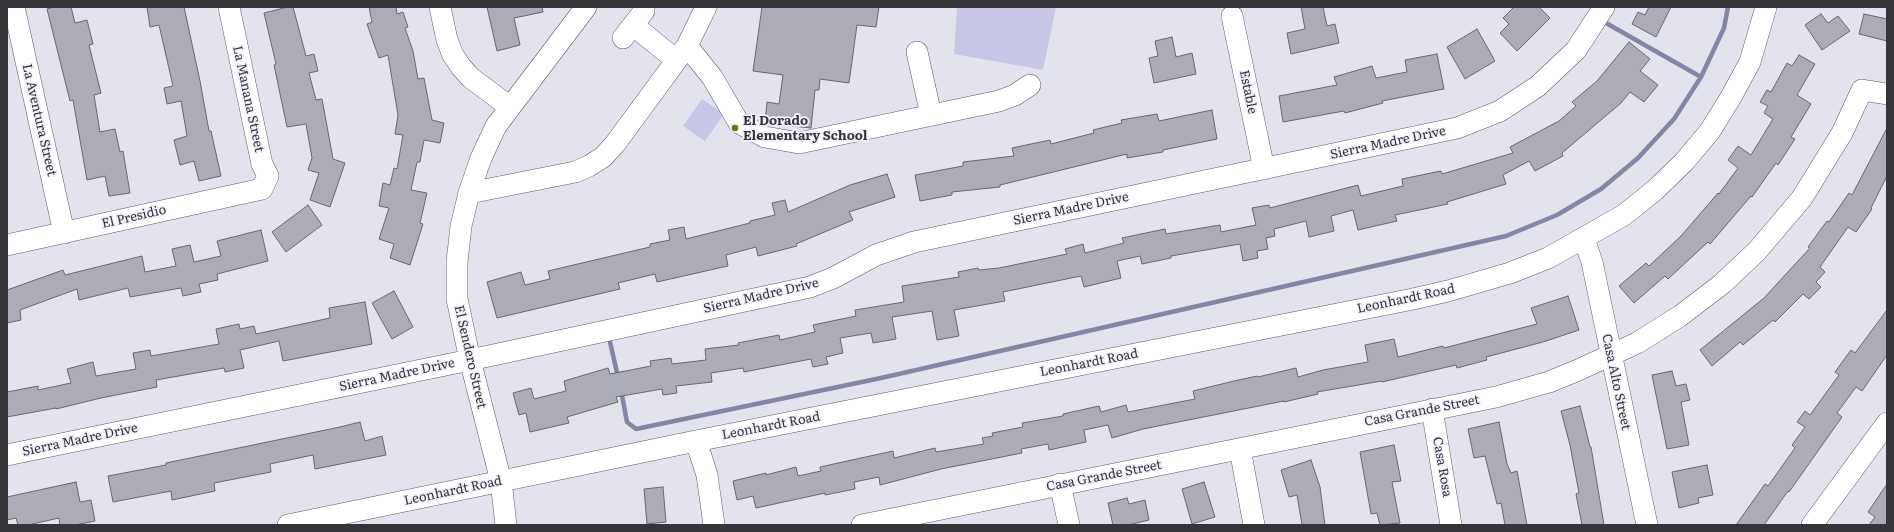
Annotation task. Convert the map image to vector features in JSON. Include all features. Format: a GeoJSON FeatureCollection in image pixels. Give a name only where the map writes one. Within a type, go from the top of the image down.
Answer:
{"type":"FeatureCollection","features":[{"type":"Feature","properties":{"kind":"street","name":"La Manana Street"},"geometry":{"type":"LineString","coordinates":[[229,7],[262,164],[268,176],[262,189]]}},
{"type":"Feature","properties":{"kind":"street"},"geometry":{"type":"LineString","coordinates":[[440,7],[447,40],[453,55],[461,68],[471,78],[510,108]]}},
{"type":"Feature","properties":{"kind":"street","name":"El Sendero Street"},"geometry":{"type":"LineString","coordinates":[[506,525],[501,481],[470,360],[457,299],[457,262],[461,226],[469,193],[481,158],[496,126],[586,7]]}},
{"type":"Feature","properties":{"kind":"street"},"geometry":{"type":"LineString","coordinates":[[469,193],[575,172],[589,166],[603,156],[615,144],[682,53],[706,7]]}},
{"type":"Feature","properties":{"kind":"street","name":"Sierra Madre Drive"},"geometry":{"type":"LineString","coordinates":[[7,455],[470,360],[810,287],[832,278],[876,255],[914,242],[1457,128],[1479,121],[1500,111],[1538,86],[1561,66],[1576,50],[1604,7]]}},
{"type":"Feature","properties":{"kind":"street","name":"Leonhardt Road"},"geometry":{"type":"LineString","coordinates":[[288,525],[352,519],[501,481],[1448,291],[1510,272],[1540,261],[1584,240],[1624,216],[1655,190],[1684,162],[1710,131],[1732,97],[1750,62],[1766,7]]}},
{"type":"Feature","properties":{"kind":"street","name":"Estable"},"geometry":{"type":"LineString","coordinates":[[1232,16],[1264,169]]}},
{"type":"Feature","properties":{"kind":"street","name":"La Aventura Street"},"geometry":{"type":"LineString","coordinates":[[13,18],[64,233]]}},
{"type":"Feature","properties":{"kind":"street"},"geometry":{"type":"LineString","coordinates":[[634,25],[682,53],[712,76],[739,123],[765,137],[799,143],[999,101],[1030,85]]}},
{"type":"Feature","properties":{"kind":"street"},"geometry":{"type":"LineString","coordinates":[[917,52],[932,115]]}},
{"type":"Feature","properties":{"kind":"street","name":"Casa Grande Street"},"geometry":{"type":"LineString","coordinates":[[862,525],[891,522],[1060,484],[1240,449],[1432,408],[1496,397],[1549,382],[1611,356],[1637,343],[1680,316],[1722,284],[1757,250],[1802,198],[1842,133],[1862,90],[1887,94]]}},
{"type":"Feature","properties":{"kind":"street","name":"El Presidio"},"geometry":{"type":"LineString","coordinates":[[7,245],[262,189]]}},
{"type":"Feature","properties":{"kind":"street","name":"Casa Alto Street"},"geometry":{"type":"LineString","coordinates":[[1584,240],[1592,262],[1647,525]]}},
{"type":"Feature","properties":{"kind":"street","name":"Casa Rosa"},"geometry":{"type":"LineString","coordinates":[[1432,408],[1452,525]]}},
{"type":"Feature","properties":{"kind":"street"},"geometry":{"type":"LineString","coordinates":[[1812,525],[1887,423]]}},
{"type":"Feature","properties":{"kind":"street"},"geometry":{"type":"LineString","coordinates":[[696,441],[707,475],[714,525]]}},
{"type":"Feature","properties":{"kind":"street"},"geometry":{"type":"LineString","coordinates":[[1240,449],[1254,525]]}},
{"type":"Feature","properties":{"kind":"street"},"geometry":{"type":"LineString","coordinates":[[1060,484],[1068,525]]}},
{"type":"Feature","properties":{"kind":"shaded area"},"geometry":{"type":"Polygon","coordinates":[[[957,7],[1056,7],[1043,70],[954,54],[957,7]]]}},
{"type":"Feature","properties":{"kind":"shaded area"},"geometry":{"type":"Polygon","coordinates":[[[702,99],[724,114],[705,141],[683,126],[702,99]]]}},
{"type":"Feature","properties":{"kind":"building"},"geometry":{"type":"Polygon","coordinates":[[[54,7],[71,7],[75,23],[87,20],[93,44],[89,45],[101,93],[94,95],[100,132],[115,129],[120,152],[123,151],[130,193],[109,196],[105,176],[87,180],[73,100],[70,101],[47,9],[54,7]]]}},
{"type":"Feature","properties":{"kind":"building"},"geometry":{"type":"Polygon","coordinates":[[[147,7],[184,7],[209,131],[211,131],[221,176],[199,181],[194,161],[180,165],[174,140],[187,136],[181,101],[167,104],[164,88],[173,86],[159,25],[150,27],[147,7]]]}},
{"type":"Feature","properties":{"kind":"building"},"geometry":{"type":"Polygon","coordinates":[[[293,7],[306,56],[314,54],[318,71],[309,73],[316,100],[322,99],[333,159],[345,163],[330,207],[310,200],[319,173],[308,170],[312,158],[306,124],[287,127],[274,65],[276,64],[264,13],[293,7]]]}},
{"type":"Feature","properties":{"kind":"building"},"geometry":{"type":"Polygon","coordinates":[[[369,7],[396,7],[397,14],[403,12],[408,27],[405,28],[413,51],[418,79],[424,78],[432,120],[444,123],[440,143],[424,140],[420,162],[417,162],[411,190],[427,193],[420,223],[423,224],[410,265],[390,258],[394,244],[379,239],[389,208],[379,206],[383,183],[390,185],[394,168],[397,169],[403,135],[395,134],[398,115],[388,55],[379,58],[367,24],[372,22],[369,7]]]}},
{"type":"Feature","properties":{"kind":"building"},"geometry":{"type":"Polygon","coordinates":[[[487,7],[542,7],[543,12],[514,18],[520,45],[497,51],[487,7]]]}},
{"type":"Feature","properties":{"kind":"building"},"geometry":{"type":"Polygon","coordinates":[[[762,7],[879,7],[876,27],[857,25],[849,83],[820,79],[819,90],[815,90],[811,128],[765,123],[767,102],[779,104],[783,75],[753,71],[762,7]]]}},
{"type":"Feature","properties":{"kind":"building"},"geometry":{"type":"Polygon","coordinates":[[[1301,7],[1323,7],[1327,26],[1335,24],[1339,43],[1291,54],[1287,33],[1305,29],[1301,7]]]}},
{"type":"Feature","properties":{"kind":"building"},"geometry":{"type":"Polygon","coordinates":[[[1514,7],[1539,7],[1550,18],[1517,51],[1500,33],[1509,24],[1503,18],[1514,7]]]}},
{"type":"Feature","properties":{"kind":"building"},"geometry":{"type":"Polygon","coordinates":[[[1649,7],[1671,7],[1656,37],[1632,24],[1638,12],[1645,15],[1649,7]]]}},
{"type":"Feature","properties":{"kind":"building"},"geometry":{"type":"Polygon","coordinates":[[[1821,14],[1828,23],[1838,16],[1850,31],[1822,50],[1805,25],[1821,14]]]}},
{"type":"Feature","properties":{"kind":"building"},"geometry":{"type":"Polygon","coordinates":[[[1864,14],[1887,19],[1887,41],[1859,34],[1864,14]]]}},
{"type":"Feature","properties":{"kind":"building"},"geometry":{"type":"Polygon","coordinates":[[[1477,29],[1495,61],[1465,79],[1447,47],[1477,29]]]}},
{"type":"Feature","properties":{"kind":"building"},"geometry":{"type":"Polygon","coordinates":[[[1172,37],[1176,57],[1192,53],[1196,74],[1154,83],[1149,58],[1158,56],[1155,41],[1172,37]]]}},
{"type":"Feature","properties":{"kind":"building"},"geometry":{"type":"Polygon","coordinates":[[[1629,42],[1650,59],[1640,71],[1658,85],[1644,102],[1630,92],[1621,103],[1562,153],[1563,156],[1535,171],[1529,161],[1503,175],[1506,184],[1447,202],[1448,204],[1395,215],[1397,221],[1358,230],[1353,210],[1331,216],[1334,231],[1309,237],[1306,221],[1274,229],[1275,236],[1266,238],[1268,249],[1257,251],[1258,258],[1243,261],[1240,244],[1171,256],[1171,258],[1142,264],[1140,256],[1117,261],[1121,278],[1084,287],[1081,276],[1003,292],[1005,301],[954,310],[959,336],[937,340],[932,311],[892,317],[896,339],[873,343],[871,333],[840,338],[843,353],[826,357],[828,364],[813,367],[811,359],[744,372],[743,368],[711,373],[712,382],[676,386],[677,393],[663,395],[662,389],[616,397],[618,402],[567,417],[569,423],[530,432],[526,413],[519,415],[513,393],[531,388],[534,399],[566,391],[564,381],[608,368],[610,374],[651,366],[650,361],[671,358],[672,364],[706,360],[705,349],[739,345],[738,343],[779,335],[780,340],[815,332],[813,325],[856,316],[855,310],[904,302],[902,286],[959,277],[958,272],[978,268],[979,270],[999,268],[1067,254],[1065,249],[1083,244],[1085,253],[1124,243],[1122,238],[1165,229],[1166,234],[1220,225],[1221,232],[1256,225],[1252,208],[1269,205],[1270,208],[1358,185],[1361,196],[1403,186],[1402,179],[1441,171],[1442,174],[1513,153],[1510,147],[1559,121],[1576,106],[1572,102],[1597,81],[1629,42]]]}},
{"type":"Feature","properties":{"kind":"building"},"geometry":{"type":"Polygon","coordinates":[[[1437,54],[1444,89],[1382,101],[1383,103],[1345,113],[1344,111],[1283,122],[1279,96],[1337,85],[1334,77],[1372,66],[1376,78],[1407,72],[1405,60],[1437,54]]]}},
{"type":"Feature","properties":{"kind":"building"},"geometry":{"type":"Polygon","coordinates":[[[1799,55],[1815,64],[1797,95],[1811,104],[1791,137],[1795,139],[1778,165],[1776,163],[1752,197],[1751,196],[1710,244],[1708,242],[1668,279],[1665,276],[1634,303],[1619,286],[1646,263],[1649,266],[1681,236],[1718,193],[1719,194],[1738,168],[1728,160],[1738,146],[1751,155],[1773,119],[1764,113],[1768,106],[1760,102],[1767,90],[1771,92],[1787,63],[1792,66],[1799,55]]]}},
{"type":"Feature","properties":{"kind":"building"},"geometry":{"type":"Polygon","coordinates":[[[1212,110],[1217,139],[1163,150],[1163,152],[1127,158],[1127,154],[1000,185],[1000,187],[952,192],[952,195],[920,201],[915,175],[963,166],[963,162],[1014,156],[1012,148],[1050,140],[1051,144],[1094,133],[1093,130],[1122,123],[1121,120],[1157,114],[1159,121],[1212,110]]]}},
{"type":"Feature","properties":{"kind":"building"},"geometry":{"type":"Polygon","coordinates":[[[1887,128],[1887,176],[1871,208],[1872,209],[1856,232],[1848,227],[1820,267],[1825,272],[1816,282],[1821,287],[1809,299],[1803,294],[1775,322],[1773,320],[1743,345],[1740,342],[1712,366],[1700,350],[1764,298],[1810,248],[1808,247],[1827,221],[1829,222],[1849,193],[1852,195],[1887,128]]]}},
{"type":"Feature","properties":{"kind":"building"},"geometry":{"type":"Polygon","coordinates":[[[887,174],[895,197],[849,212],[853,220],[796,244],[797,246],[758,256],[756,247],[726,255],[728,266],[657,282],[655,274],[618,283],[620,289],[497,318],[487,282],[521,272],[525,285],[550,279],[548,271],[650,247],[650,244],[670,240],[668,230],[684,227],[686,239],[750,223],[750,221],[775,215],[772,203],[785,200],[788,212],[850,185],[887,174]]]}},
{"type":"Feature","properties":{"kind":"building"},"geometry":{"type":"Polygon","coordinates":[[[308,205],[322,225],[286,252],[272,232],[308,205]]]}},
{"type":"Feature","properties":{"kind":"building"},"geometry":{"type":"Polygon","coordinates":[[[261,230],[268,261],[217,274],[218,280],[199,284],[201,292],[183,296],[181,288],[130,297],[128,288],[79,300],[77,289],[20,310],[21,320],[7,323],[7,290],[63,270],[65,275],[142,256],[145,272],[176,266],[172,249],[190,245],[194,262],[221,256],[217,241],[261,230]]]}},
{"type":"Feature","properties":{"kind":"building"},"geometry":{"type":"Polygon","coordinates":[[[394,291],[413,327],[392,339],[372,303],[394,291]]]}},
{"type":"Feature","properties":{"kind":"building"},"geometry":{"type":"Polygon","coordinates":[[[1568,296],[1579,330],[1543,342],[1486,357],[1487,360],[1457,368],[1456,365],[1382,382],[1317,392],[1318,394],[1284,402],[1143,429],[1112,438],[1108,425],[1084,430],[1086,442],[1049,450],[1048,444],[1021,449],[1022,453],[941,469],[880,485],[879,477],[854,482],[855,489],[825,495],[825,493],[756,508],[753,496],[737,500],[733,481],[766,473],[766,475],[796,467],[798,476],[821,471],[820,467],[893,451],[894,458],[935,448],[936,452],[984,444],[982,438],[993,436],[992,433],[1023,427],[1022,423],[1063,416],[1063,414],[1099,406],[1101,412],[1126,405],[1128,412],[1195,399],[1193,391],[1257,376],[1296,368],[1298,377],[1323,370],[1368,362],[1365,345],[1394,339],[1398,357],[1443,346],[1444,348],[1537,324],[1531,308],[1568,296]]]}},
{"type":"Feature","properties":{"kind":"building"},"geometry":{"type":"Polygon","coordinates":[[[365,302],[372,344],[283,361],[279,341],[240,350],[244,368],[225,372],[224,368],[156,380],[157,387],[56,409],[7,417],[7,392],[38,386],[38,390],[71,383],[67,369],[93,362],[96,376],[136,369],[133,353],[150,350],[151,356],[219,344],[216,329],[239,324],[240,329],[254,326],[256,334],[330,318],[329,308],[365,302]]]}},
{"type":"Feature","properties":{"kind":"building"},"geometry":{"type":"Polygon","coordinates":[[[1887,310],[1887,355],[1862,391],[1856,387],[1837,413],[1842,417],[1764,525],[1736,525],[1765,484],[1768,486],[1795,448],[1792,445],[1805,427],[1797,422],[1805,411],[1810,415],[1839,375],[1835,372],[1851,350],[1855,353],[1887,310]]]}},
{"type":"Feature","properties":{"kind":"building"},"geometry":{"type":"Polygon","coordinates":[[[1672,371],[1676,386],[1686,384],[1690,400],[1681,402],[1689,445],[1667,449],[1652,375],[1672,371]]]}},
{"type":"Feature","properties":{"kind":"building"},"geometry":{"type":"Polygon","coordinates":[[[1580,406],[1591,447],[1604,525],[1582,525],[1576,494],[1579,493],[1570,445],[1561,411],[1580,406]]]}},
{"type":"Feature","properties":{"kind":"building"},"geometry":{"type":"Polygon","coordinates":[[[360,422],[365,441],[382,436],[386,455],[315,469],[313,455],[270,464],[271,472],[214,483],[215,491],[172,500],[171,491],[113,502],[108,476],[166,465],[166,463],[360,422]]]}},
{"type":"Feature","properties":{"kind":"building"},"geometry":{"type":"Polygon","coordinates":[[[1499,422],[1507,464],[1511,473],[1517,471],[1527,525],[1505,525],[1501,503],[1497,504],[1485,456],[1474,458],[1468,429],[1499,422]]]}},
{"type":"Feature","properties":{"kind":"building"},"geometry":{"type":"Polygon","coordinates":[[[1394,445],[1401,481],[1392,482],[1400,523],[1380,525],[1377,513],[1371,514],[1360,452],[1394,445]]]}},
{"type":"Feature","properties":{"kind":"building"},"geometry":{"type":"Polygon","coordinates":[[[1311,460],[1320,487],[1325,525],[1302,525],[1297,495],[1289,497],[1281,470],[1311,460]]]}},
{"type":"Feature","properties":{"kind":"building"},"geometry":{"type":"Polygon","coordinates":[[[1707,465],[1713,495],[1698,498],[1699,503],[1679,508],[1672,472],[1707,465]]]}},
{"type":"Feature","properties":{"kind":"building"},"geometry":{"type":"Polygon","coordinates":[[[76,482],[80,502],[91,500],[95,521],[75,525],[60,525],[59,518],[28,525],[18,525],[16,518],[7,520],[7,497],[76,482]]]}},
{"type":"Feature","properties":{"kind":"building"},"geometry":{"type":"Polygon","coordinates":[[[1204,482],[1215,517],[1192,524],[1182,489],[1204,482]]]}},
{"type":"Feature","properties":{"kind":"building"},"geometry":{"type":"Polygon","coordinates":[[[1887,484],[1887,525],[1869,525],[1875,517],[1868,512],[1887,484]]]}},
{"type":"Feature","properties":{"kind":"building"},"geometry":{"type":"Polygon","coordinates":[[[663,487],[666,522],[647,524],[644,489],[663,487]]]}},
{"type":"Feature","properties":{"kind":"building"},"geometry":{"type":"Polygon","coordinates":[[[1127,498],[1129,504],[1145,500],[1149,520],[1128,525],[1113,525],[1108,503],[1127,498]]]}},
{"type":"Feature","properties":{"kind":"waterway"},"geometry":{"type":"LineString","coordinates":[[621,390],[627,422],[636,429],[881,378],[1506,236],[1557,215],[1601,189],[1638,158],[1674,119],[1701,77],[1724,28],[1728,7]]}},
{"type":"Feature","properties":{"kind":"waterway"},"geometry":{"type":"LineString","coordinates":[[1606,23],[1701,77]]}},
{"type":"Feature","properties":{"kind":"waterway"},"geometry":{"type":"LineString","coordinates":[[610,342],[618,377]]}},
{"type":"Feature","properties":{"kind":"place","name":"El Dorado Elementary School"},"geometry":{"type":"Point","coordinates":[735,128]}}]}
